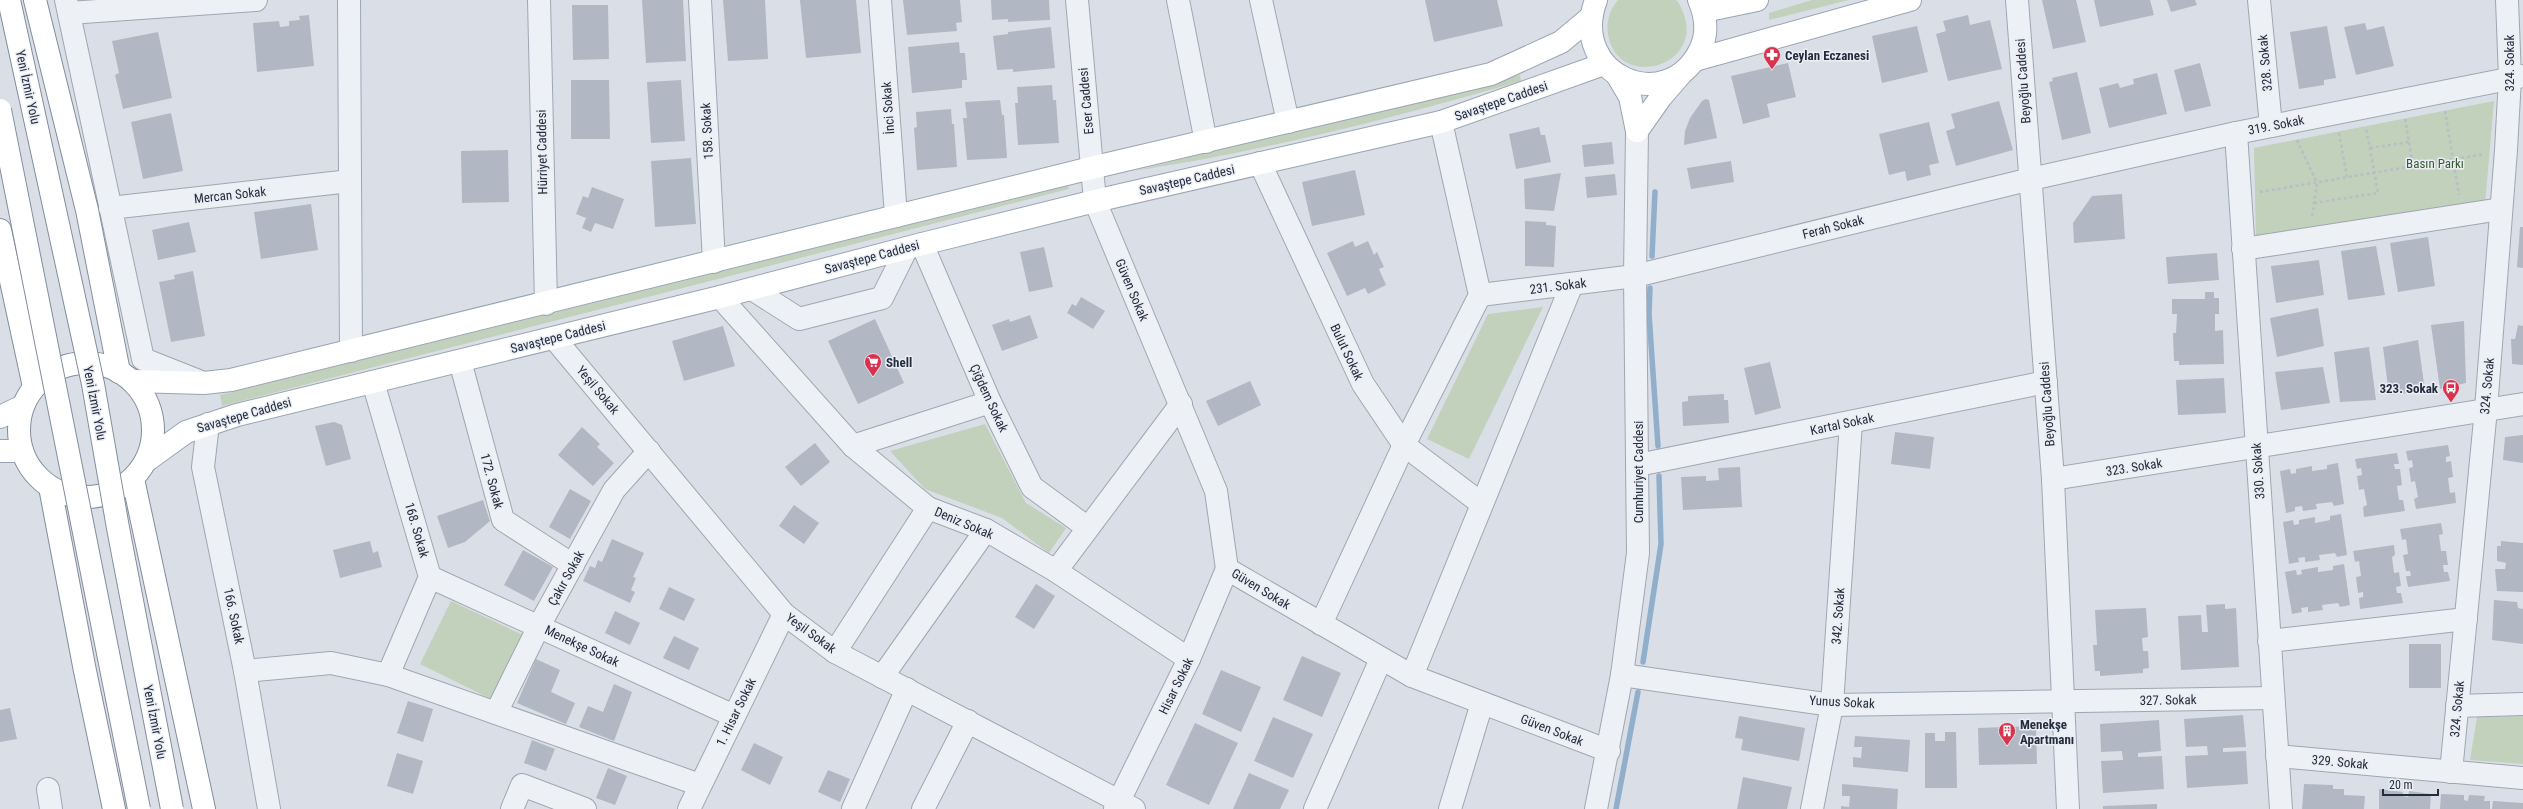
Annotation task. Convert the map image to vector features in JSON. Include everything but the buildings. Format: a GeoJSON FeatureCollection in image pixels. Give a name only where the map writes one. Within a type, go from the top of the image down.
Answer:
{"type":"FeatureCollection","features":[{"type":"Feature","properties":{"kind":"main road","name":"Yeni İzmir Yolu"},"geometry":{"type":"LineString","coordinates":[[8,0],[92,384],[172,809]]}},
{"type":"Feature","properties":{"kind":"main road","name":"Yeni İzmir Yolu"},"geometry":{"type":"LineString","coordinates":[[35,0],[126,376]]}},
{"type":"Feature","properties":{"kind":"main road"},"geometry":{"type":"LineString","coordinates":[[1637,131],[1662,97],[1689,66],[1703,44],[1706,28],[1701,5],[1756,0]]}},
{"type":"Feature","properties":{"kind":"main road"},"geometry":{"type":"LineString","coordinates":[[1611,70],[1633,82],[1651,84],[1668,80],[1689,66],[1910,0]]}},
{"type":"Feature","properties":{"kind":"main road"},"geometry":{"type":"LineString","coordinates":[[126,376],[146,398],[153,419],[153,441],[146,461],[133,479],[115,491],[94,497],[71,495],[50,486],[33,471],[22,451],[19,429],[23,406],[34,387],[51,372],[72,363],[94,363],[126,376],[204,383],[231,380],[546,304],[1091,168],[1491,74],[1561,42],[1593,8]]}},
{"type":"Feature","properties":{"kind":"main road"},"geometry":{"type":"LineString","coordinates":[[1593,8],[1590,34],[1595,50],[1630,97],[1637,131]]}},
{"type":"Feature","properties":{"kind":"main road","name":"Savaştepe Caddesi"},"geometry":{"type":"LineString","coordinates":[[146,461],[186,432],[208,424],[752,289],[1095,201],[1441,122],[1611,70]]}},
{"type":"Feature","properties":{"kind":"main road"},"geometry":{"type":"LineString","coordinates":[[0,110],[139,809]]}},
{"type":"Feature","properties":{"kind":"main road"},"geometry":{"type":"LineString","coordinates":[[0,230],[34,387]]}},
{"type":"Feature","properties":{"kind":"main road"},"geometry":{"type":"LineString","coordinates":[[0,417],[23,406]]}},
{"type":"Feature","properties":{"kind":"main road"},"geometry":{"type":"LineString","coordinates":[[0,451],[22,451]]}},
{"type":"Feature","properties":{"kind":"main road"},"geometry":{"type":"LineString","coordinates":[[133,479],[204,809]]}},
{"type":"Feature","properties":{"kind":"main road"},"geometry":{"type":"LineString","coordinates":[[50,486],[85,670],[114,809]]}},
{"type":"Feature","properties":{"kind":"street"},"geometry":{"type":"LineString","coordinates":[[204,383],[143,359],[67,7],[256,0]]}},
{"type":"Feature","properties":{"kind":"street"},"geometry":{"type":"LineString","coordinates":[[349,0],[351,351]]}},
{"type":"Feature","properties":{"kind":"street","name":"Hürriyet Caddesi"},"geometry":{"type":"LineString","coordinates":[[539,0],[546,304]]}},
{"type":"Feature","properties":{"kind":"street","name":"158. Sokak"},"geometry":{"type":"LineString","coordinates":[[700,0],[714,262]]}},
{"type":"Feature","properties":{"kind":"street","name":"İnci Sokak"},"geometry":{"type":"LineString","coordinates":[[880,0],[896,216]]}},
{"type":"Feature","properties":{"kind":"street","name":"Eser Caddesi"},"geometry":{"type":"LineString","coordinates":[[1077,0],[1095,201]]}},
{"type":"Feature","properties":{"kind":"street"},"geometry":{"type":"LineString","coordinates":[[1178,0],[1206,142]]}},
{"type":"Feature","properties":{"kind":"street"},"geometry":{"type":"LineString","coordinates":[[1261,0],[1288,122]]}},
{"type":"Feature","properties":{"kind":"street","name":"Beyoğlu Caddesi"},"geometry":{"type":"LineString","coordinates":[[2017,0],[2053,480],[2068,809]]}},
{"type":"Feature","properties":{"kind":"street","name":"328. Sokak"},"geometry":{"type":"LineString","coordinates":[[2259,0],[2271,126]]}},
{"type":"Feature","properties":{"kind":"street","name":"324. Sokak"},"geometry":{"type":"LineString","coordinates":[[2451,772],[2486,409],[2506,150],[2517,77],[2508,0]]}},
{"type":"Feature","properties":{"kind":"street","name":"319. Sokak"},"geometry":{"type":"LineString","coordinates":[[2031,178],[2236,133],[2517,77]]}},
{"type":"Feature","properties":{"kind":"street"},"geometry":{"type":"LineString","coordinates":[[1320,624],[1404,445],[1480,295],[1441,122]]}},
{"type":"Feature","properties":{"kind":"street","name":"Cumhuriyet Caddesi"},"geometry":{"type":"LineString","coordinates":[[1596,809],[1622,675],[1638,553],[1636,276],[1637,131]]}},
{"type":"Feature","properties":{"kind":"street","name":"330. Sokak"},"geometry":{"type":"LineString","coordinates":[[2236,133],[2281,809]]}},
{"type":"Feature","properties":{"kind":"street","name":"Bulut Sokak"},"geometry":{"type":"LineString","coordinates":[[1260,164],[1363,384],[1404,445],[1482,504]]}},
{"type":"Feature","properties":{"kind":"street","name":"Ferah Sokak"},"geometry":{"type":"LineString","coordinates":[[1636,276],[2031,178]]}},
{"type":"Feature","properties":{"kind":"street","name":"Mercan Sokak"},"geometry":{"type":"LineString","coordinates":[[110,208],[350,181]]}},
{"type":"Feature","properties":{"kind":"street","name":"Güven Sokak"},"geometry":{"type":"LineString","coordinates":[[1095,201],[1216,491],[1227,569],[1412,676],[1608,751]]}},
{"type":"Feature","properties":{"kind":"street"},"geometry":{"type":"LineString","coordinates":[[2243,249],[2501,209]]}},
{"type":"Feature","properties":{"kind":"street"},"geometry":{"type":"LineString","coordinates":[[752,289],[799,319],[882,298],[915,246]]}},
{"type":"Feature","properties":{"kind":"street","name":"Çiğdem Sokak"},"geometry":{"type":"LineString","coordinates":[[915,246],[1032,487],[1088,528]]}},
{"type":"Feature","properties":{"kind":"street","name":"231. Sokak"},"geometry":{"type":"LineString","coordinates":[[1480,295],[1636,276]]}},
{"type":"Feature","properties":{"kind":"street"},"geometry":{"type":"LineString","coordinates":[[1412,676],[1572,284]]}},
{"type":"Feature","properties":{"kind":"street","name":"Deniz Sokak"},"geometry":{"type":"LineString","coordinates":[[720,297],[854,446],[928,508],[986,530],[1056,571],[1189,659]]}},
{"type":"Feature","properties":{"kind":"street","name":"Yeşil Sokak"},"geometry":{"type":"LineString","coordinates":[[554,338],[784,614],[835,652],[968,721],[1123,806]]}},
{"type":"Feature","properties":{"kind":"street","name":"172. Sokak"},"geometry":{"type":"LineString","coordinates":[[460,361],[503,520],[573,565]]}},
{"type":"Feature","properties":{"kind":"street","name":"168. Sokak"},"geometry":{"type":"LineString","coordinates":[[373,382],[430,577]]}},
{"type":"Feature","properties":{"kind":"street","name":"Kartal Sokak"},"geometry":{"type":"LineString","coordinates":[[1638,465],[2046,382]]}},
{"type":"Feature","properties":{"kind":"street"},"geometry":{"type":"LineString","coordinates":[[854,446],[990,402]]}},
{"type":"Feature","properties":{"kind":"street"},"geometry":{"type":"LineString","coordinates":[[1056,571],[1181,404]]}},
{"type":"Feature","properties":{"kind":"street","name":"323. Sokak"},"geometry":{"type":"LineString","coordinates":[[2053,480],[2257,449],[2486,409],[2523,404]]}},
{"type":"Feature","properties":{"kind":"street","name":"342. Sokak"},"geometry":{"type":"LineString","coordinates":[[1812,809],[1832,705],[1851,422]]}},
{"type":"Feature","properties":{"kind":"street","name":"166. Sokak"},"geometry":{"type":"LineString","coordinates":[[208,424],[203,467],[245,671],[269,809]]}},
{"type":"Feature","properties":{"kind":"street","name":"Çakır Sokak"},"geometry":{"type":"LineString","coordinates":[[496,713],[539,626],[614,490],[649,451]]}},
{"type":"Feature","properties":{"kind":"street"},"geometry":{"type":"LineString","coordinates":[[835,652],[928,508]]}},
{"type":"Feature","properties":{"kind":"street"},"geometry":{"type":"LineString","coordinates":[[882,677],[986,530]]}},
{"type":"Feature","properties":{"kind":"street","name":"Hisar Sokak"},"geometry":{"type":"LineString","coordinates":[[1123,806],[1189,659],[1227,569]]}},
{"type":"Feature","properties":{"kind":"street"},"geometry":{"type":"LineString","coordinates":[[388,675],[430,577]]}},
{"type":"Feature","properties":{"kind":"street","name":"Menekşe Sokak"},"geometry":{"type":"LineString","coordinates":[[430,577],[734,716]]}},
{"type":"Feature","properties":{"kind":"street","name":"1. Hisar Sokak"},"geometry":{"type":"LineString","coordinates":[[688,809],[784,614]]}},
{"type":"Feature","properties":{"kind":"street"},"geometry":{"type":"LineString","coordinates":[[2269,641],[2466,619]]}},
{"type":"Feature","properties":{"kind":"street"},"geometry":{"type":"LineString","coordinates":[[1315,809],[1381,659]]}},
{"type":"Feature","properties":{"kind":"street"},"geometry":{"type":"LineString","coordinates":[[245,671],[331,663],[388,675],[700,785]]}},
{"type":"Feature","properties":{"kind":"street","name":"Yunus Sokak"},"geometry":{"type":"LineString","coordinates":[[1622,675],[1832,705],[2063,702]]}},
{"type":"Feature","properties":{"kind":"street"},"geometry":{"type":"LineString","coordinates":[[853,809],[907,689]]}},
{"type":"Feature","properties":{"kind":"street","name":"327. Sokak"},"geometry":{"type":"LineString","coordinates":[[2063,702],[2273,698]]}},
{"type":"Feature","properties":{"kind":"street"},"geometry":{"type":"LineString","coordinates":[[1450,809],[1482,703]]}},
{"type":"Feature","properties":{"kind":"street"},"geometry":{"type":"LineString","coordinates":[[2457,706],[2523,704]]}},
{"type":"Feature","properties":{"kind":"street"},"geometry":{"type":"LineString","coordinates":[[923,809],[968,721]]}},
{"type":"Feature","properties":{"kind":"street","name":"329. Sokak"},"geometry":{"type":"LineString","coordinates":[[2277,756],[2523,778]]}},
{"type":"Feature","properties":{"kind":"street"},"geometry":{"type":"LineString","coordinates":[[512,809],[522,785],[585,809]]}},
{"type":"Feature","properties":{"kind":"path"},"geometry":{"type":"LineString","coordinates":[[2445,111],[2460,202]]}},
{"type":"Feature","properties":{"kind":"path"},"geometry":{"type":"LineString","coordinates":[[2405,118],[2413,166]]}},
{"type":"Feature","properties":{"kind":"path"},"geometry":{"type":"LineString","coordinates":[[2314,203],[2378,193],[2366,126]]}},
{"type":"Feature","properties":{"kind":"path"},"geometry":{"type":"LineString","coordinates":[[2339,131],[2347,177]]}},
{"type":"Feature","properties":{"kind":"path"},"geometry":{"type":"LineString","coordinates":[[2297,140],[2317,183],[2311,225]]}},
{"type":"Feature","properties":{"kind":"path"},"geometry":{"type":"LineString","coordinates":[[2370,148],[2409,142]]}},
{"type":"Feature","properties":{"kind":"path"},"geometry":{"type":"LineString","coordinates":[[2239,196],[2506,150]]}},
{"type":"Feature","properties":{"kind":"green space"},"geometry":{"type":"Polygon","coordinates":[[[1618,0],[1676,0],[1686,24],[1684,42],[1675,56],[1661,64],[1644,67],[1628,63],[1615,52],[1608,34],[1608,20],[1613,7],[1618,0]]]}},
{"type":"Feature","properties":{"kind":"green space"},"geometry":{"type":"Polygon","coordinates":[[[1812,0],[1849,0],[1769,20],[1769,13],[1812,0]]]}},
{"type":"Feature","properties":{"kind":"green space"},"geometry":{"type":"Polygon","coordinates":[[[1520,75],[1521,81],[1425,108],[1329,132],[1232,154],[1134,171],[1520,75]]]}},
{"type":"Feature","properties":{"kind":"green space","name":"Basın Parkı"},"geometry":{"type":"Polygon","coordinates":[[[2494,101],[2485,205],[2256,242],[2254,148],[2494,101]]]}},
{"type":"Feature","properties":{"kind":"green space"},"geometry":{"type":"Polygon","coordinates":[[[1068,186],[1069,189],[222,406],[220,395],[1068,186]]]}},
{"type":"Feature","properties":{"kind":"green space"},"geometry":{"type":"Polygon","coordinates":[[[1543,307],[1469,459],[1427,439],[1488,314],[1543,307]]]}},
{"type":"Feature","properties":{"kind":"green space"},"geometry":{"type":"Polygon","coordinates":[[[985,424],[1026,503],[1066,528],[1049,553],[1002,518],[925,489],[890,451],[985,424]]]}},
{"type":"Feature","properties":{"kind":"green space"},"geometry":{"type":"Polygon","coordinates":[[[451,601],[523,635],[491,699],[420,664],[451,601]]]}},
{"type":"Feature","properties":{"kind":"green space"},"geometry":{"type":"Polygon","coordinates":[[[2523,716],[2523,764],[2470,760],[2477,717],[2523,716]]]}},
{"type":"Feature","properties":{"kind":"waterway"},"geometry":{"type":"LineString","coordinates":[[1652,256],[1655,192]]}},
{"type":"Feature","properties":{"kind":"waterway"},"geometry":{"type":"LineString","coordinates":[[1650,288],[1649,314],[1658,446]]}},
{"type":"Feature","properties":{"kind":"waterway"},"geometry":{"type":"LineString","coordinates":[[1643,662],[1661,544],[1659,476]]}},
{"type":"Feature","properties":{"kind":"waterway"},"geometry":{"type":"LineString","coordinates":[[1616,809],[1638,692]]}},
{"type":"Feature","properties":{"kind":"place","name":"Ceylan Eczanesi"},"geometry":{"type":"Point","coordinates":[1772,70]}},
{"type":"Feature","properties":{"kind":"place","name":"Shell"},"geometry":{"type":"Point","coordinates":[873,377]}},
{"type":"Feature","properties":{"kind":"place","name":"323. Sokak"},"geometry":{"type":"Point","coordinates":[2451,403]}},
{"type":"Feature","properties":{"kind":"place","name":"Menekşe Apartmanı"},"geometry":{"type":"Point","coordinates":[2007,746]}}]}
